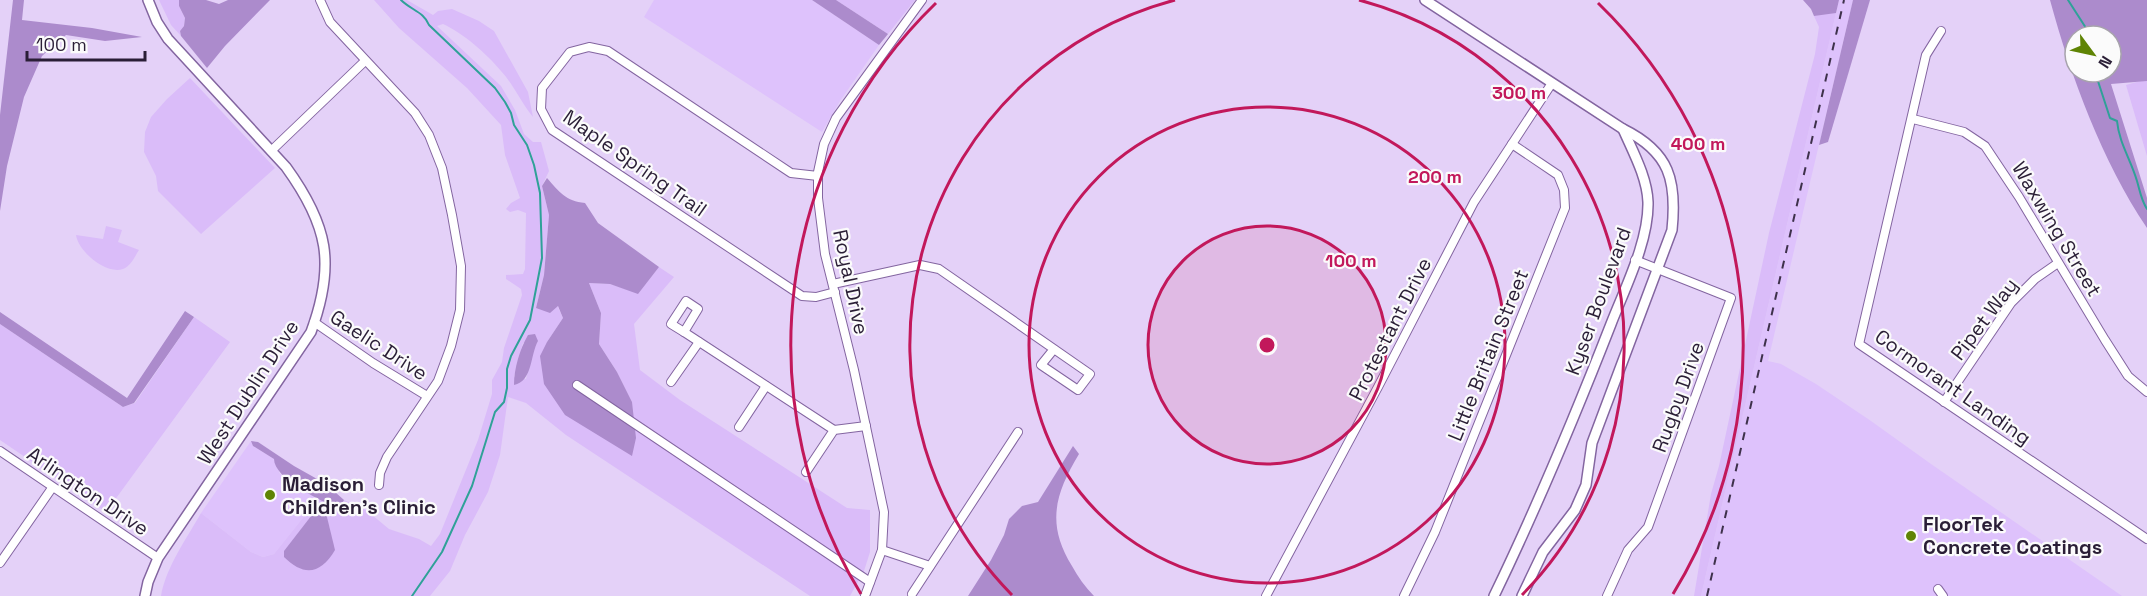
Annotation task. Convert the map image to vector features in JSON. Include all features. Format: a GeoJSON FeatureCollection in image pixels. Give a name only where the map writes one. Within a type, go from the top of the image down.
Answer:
{"type":"FeatureCollection","features":[{"type":"Feature","properties":{"kind":"street","name":"West Dublin Drive"},"geometry":{"type":"LineString","coordinates":[[145,596],[158,558],[298,353],[321,304],[326,272],[325,243],[316,217],[302,189],[271,150],[168,39],[157,22],[148,0]]}},
{"type":"Feature","properties":{"kind":"street"},"geometry":{"type":"LineString","coordinates":[[320,0],[330,22],[415,113],[429,135],[442,168],[461,266],[460,310],[451,346],[438,381],[387,457],[380,473],[379,485]]}},
{"type":"Feature","properties":{"kind":"street","name":"Royal Drive"},"geometry":{"type":"LineString","coordinates":[[865,596],[882,550],[884,512],[825,254],[818,198],[818,176],[824,144],[836,118],[922,0]]}},
{"type":"Feature","properties":{"kind":"street"},"geometry":{"type":"LineString","coordinates":[[1425,0],[1623,129],[1641,138],[1658,153],[1671,180],[1675,203],[1672,230],[1592,443],[1586,485],[1575,510],[1543,552],[1522,596]]}},
{"type":"Feature","properties":{"kind":"street","name":"Cormorant Landing"},"geometry":{"type":"LineString","coordinates":[[1941,30],[1926,55],[1859,344],[2147,539]]}},
{"type":"Feature","properties":{"kind":"street","name":"Maple Spring Trail"},"geometry":{"type":"LineString","coordinates":[[818,176],[791,173],[608,51],[589,46],[570,52],[542,88],[541,108],[552,130],[802,296],[816,297],[834,288],[920,265],[939,269],[1090,374],[1078,390],[1041,365],[1054,349]]}},
{"type":"Feature","properties":{"kind":"street"},"geometry":{"type":"LineString","coordinates":[[271,150],[365,61]]}},
{"type":"Feature","properties":{"kind":"street","name":"Protestant Drive"},"geometry":{"type":"LineString","coordinates":[[1266,596],[1384,377],[1474,202],[1552,83]]}},
{"type":"Feature","properties":{"kind":"street","name":"Waxwing Street"},"geometry":{"type":"LineString","coordinates":[[1912,119],[1964,132],[1985,146],[2019,197],[2128,376],[2147,392]]}},
{"type":"Feature","properties":{"kind":"street","name":"Kyser Boulevard"},"geometry":{"type":"LineString","coordinates":[[1494,596],[1569,431],[1645,231],[1648,202],[1643,177],[1623,129]]}},
{"type":"Feature","properties":{"kind":"street","name":"Little Britain Street"},"geometry":{"type":"LineString","coordinates":[[1404,596],[1435,532],[1565,208],[1564,190],[1558,175],[1512,144]]}},
{"type":"Feature","properties":{"kind":"street","name":"Rugby Drive"},"geometry":{"type":"LineString","coordinates":[[1607,596],[1628,550],[1648,527],[1731,298],[1635,260]]}},
{"type":"Feature","properties":{"kind":"street","name":"Pipet Way"},"geometry":{"type":"LineString","coordinates":[[1944,402],[2011,303],[2035,279],[2058,263]]}},
{"type":"Feature","properties":{"kind":"street","name":"Gaelic Drive"},"geometry":{"type":"LineString","coordinates":[[314,322],[373,363],[427,396]]}},
{"type":"Feature","properties":{"kind":"street"},"geometry":{"type":"LineString","coordinates":[[684,332],[834,430],[866,426]]}},
{"type":"Feature","properties":{"kind":"street"},"geometry":{"type":"LineString","coordinates":[[671,382],[699,342]]}},
{"type":"Feature","properties":{"kind":"street"},"geometry":{"type":"LineString","coordinates":[[577,385],[870,582]]}},
{"type":"Feature","properties":{"kind":"street"},"geometry":{"type":"LineString","coordinates":[[739,427],[766,386]]}},
{"type":"Feature","properties":{"kind":"street"},"geometry":{"type":"LineString","coordinates":[[806,472],[834,430]]}},
{"type":"Feature","properties":{"kind":"street"},"geometry":{"type":"LineString","coordinates":[[912,594],[1018,432]]}},
{"type":"Feature","properties":{"kind":"street","name":"Arlington Drive"},"geometry":{"type":"LineString","coordinates":[[0,451],[158,558]]}},
{"type":"Feature","properties":{"kind":"street"},"geometry":{"type":"LineString","coordinates":[[0,563],[52,488]]}},
{"type":"Feature","properties":{"kind":"street"},"geometry":{"type":"LineString","coordinates":[[882,550],[930,566]]}},
{"type":"Feature","properties":{"kind":"shaded area"},"geometry":{"type":"Polygon","coordinates":[[[13,0],[24,0],[22,20],[92,28],[142,37],[105,41],[66,35],[42,56],[24,97],[7,166],[0,211],[0,115],[13,0]]]}},
{"type":"Feature","properties":{"kind":"shaded area"},"geometry":{"type":"Polygon","coordinates":[[[159,0],[179,0],[179,6],[185,18],[184,26],[180,31],[181,36],[171,25],[159,0]]]}},
{"type":"Feature","properties":{"kind":"shaded area"},"geometry":{"type":"Polygon","coordinates":[[[179,0],[206,0],[219,4],[228,0],[270,0],[207,68],[181,36],[180,31],[184,26],[185,18],[179,6],[179,0]]]}},
{"type":"Feature","properties":{"kind":"shaded area"},"geometry":{"type":"Polygon","coordinates":[[[374,0],[407,0],[433,15],[438,11],[452,9],[479,21],[494,31],[528,92],[533,117],[506,76],[482,51],[451,28],[443,24],[437,26],[501,86],[515,110],[524,134],[533,142],[541,142],[549,171],[542,186],[549,215],[544,275],[536,308],[557,305],[563,318],[547,342],[632,402],[599,344],[601,313],[589,283],[610,284],[638,293],[659,267],[674,277],[634,324],[640,370],[680,400],[847,508],[870,510],[870,552],[864,571],[850,596],[810,596],[566,435],[526,403],[508,397],[500,455],[488,492],[465,535],[450,571],[430,596],[161,596],[167,574],[201,513],[251,552],[263,557],[274,554],[318,499],[338,509],[344,500],[366,510],[389,529],[419,539],[431,546],[440,534],[478,440],[492,394],[492,380],[502,362],[504,348],[522,295],[521,289],[506,279],[506,275],[523,274],[525,269],[526,213],[518,210],[510,212],[506,209],[520,198],[505,155],[501,125],[467,88],[399,28],[374,0]],[[538,341],[523,343],[514,377],[526,379],[532,351],[538,341]]]}},
{"type":"Feature","properties":{"kind":"shaded area"},"geometry":{"type":"Polygon","coordinates":[[[654,0],[812,0],[879,45],[840,101],[822,132],[644,17],[654,0]]]}},
{"type":"Feature","properties":{"kind":"shaded area"},"geometry":{"type":"Polygon","coordinates":[[[812,0],[836,0],[888,34],[879,45],[812,0]]]}},
{"type":"Feature","properties":{"kind":"shaded area"},"geometry":{"type":"Polygon","coordinates":[[[836,0],[915,0],[888,34],[836,0]]]}},
{"type":"Feature","properties":{"kind":"shaded area"},"geometry":{"type":"Polygon","coordinates":[[[1803,0],[1839,0],[1836,13],[1814,16],[1803,0]]]}},
{"type":"Feature","properties":{"kind":"shaded area"},"geometry":{"type":"Polygon","coordinates":[[[1839,0],[1853,0],[1768,361],[1781,364],[1816,384],[2122,596],[1701,596],[1839,0]]]}},
{"type":"Feature","properties":{"kind":"shaded area"},"geometry":{"type":"Polygon","coordinates":[[[1853,0],[1870,0],[1828,142],[1819,145],[1853,0]]]}},
{"type":"Feature","properties":{"kind":"shaded area"},"geometry":{"type":"Polygon","coordinates":[[[2050,0],[2147,0],[2147,81],[2123,83],[2123,24],[2063,24],[2063,43],[2050,0]]]}},
{"type":"Feature","properties":{"kind":"shaded area"},"geometry":{"type":"Polygon","coordinates":[[[1836,13],[1701,596],[1694,596],[1711,494],[1769,233],[1815,54],[1819,27],[1814,16],[1836,13]]]}},
{"type":"Feature","properties":{"kind":"shaded area"},"geometry":{"type":"Polygon","coordinates":[[[190,78],[275,168],[201,234],[158,191],[156,176],[144,152],[145,132],[151,117],[190,78]]]}},
{"type":"Feature","properties":{"kind":"shaded area"},"geometry":{"type":"Polygon","coordinates":[[[2147,79],[2147,156],[2126,85],[2147,79]]]}},
{"type":"Feature","properties":{"kind":"shaded area"},"geometry":{"type":"Polygon","coordinates":[[[2077,84],[2111,84],[2147,198],[2147,228],[2102,147],[2077,84]]]}},
{"type":"Feature","properties":{"kind":"shaded area"},"geometry":{"type":"Polygon","coordinates":[[[547,178],[563,195],[585,203],[598,223],[659,267],[638,294],[610,284],[589,283],[601,313],[599,344],[632,402],[636,438],[632,456],[565,415],[544,384],[540,356],[563,318],[558,306],[550,313],[536,308],[544,275],[549,215],[542,186],[547,178]]]}},
{"type":"Feature","properties":{"kind":"shaded area"},"geometry":{"type":"Polygon","coordinates":[[[106,226],[122,230],[118,242],[139,250],[126,268],[116,270],[101,265],[87,254],[78,241],[76,235],[103,239],[106,226]]]}},
{"type":"Feature","properties":{"kind":"shaded area"},"geometry":{"type":"Polygon","coordinates":[[[185,311],[194,317],[134,403],[123,407],[0,324],[0,312],[127,398],[185,311]]]}},
{"type":"Feature","properties":{"kind":"shaded area"},"geometry":{"type":"Polygon","coordinates":[[[194,317],[230,342],[106,512],[0,440],[0,324],[123,407],[135,403],[194,317]]]}},
{"type":"Feature","properties":{"kind":"shaded area"},"geometry":{"type":"Polygon","coordinates":[[[535,334],[538,341],[528,373],[520,383],[514,385],[516,365],[522,346],[528,335],[535,334]]]}},
{"type":"Feature","properties":{"kind":"shaded area"},"geometry":{"type":"Polygon","coordinates":[[[251,441],[253,446],[274,459],[280,474],[318,499],[274,554],[263,557],[251,552],[201,513],[251,441]]]}},
{"type":"Feature","properties":{"kind":"shaded area"},"geometry":{"type":"Polygon","coordinates":[[[251,441],[258,442],[326,484],[344,500],[339,509],[290,482],[276,467],[274,459],[253,446],[251,441]]]}},
{"type":"Feature","properties":{"kind":"shaded area"},"geometry":{"type":"Polygon","coordinates":[[[1073,446],[1079,454],[1059,496],[1056,523],[1064,551],[1079,578],[1094,596],[968,596],[991,560],[1004,535],[1009,519],[1022,506],[1038,502],[1073,446]]]}},
{"type":"Feature","properties":{"kind":"shaded area"},"geometry":{"type":"Polygon","coordinates":[[[315,511],[326,513],[335,550],[330,558],[318,568],[305,570],[298,568],[284,557],[284,551],[315,511]]]}},
{"type":"Feature","properties":{"kind":"waterway"},"geometry":{"type":"LineString","coordinates":[[401,0],[424,17],[429,25],[495,88],[505,102],[514,125],[527,145],[534,165],[540,193],[542,258],[530,320],[511,356],[507,369],[504,402],[495,412],[472,486],[442,552],[412,596]]}},
{"type":"Feature","properties":{"kind":"waterway"},"geometry":{"type":"LineString","coordinates":[[2068,0],[2083,24]]}},
{"type":"Feature","properties":{"kind":"waterway"},"geometry":{"type":"LineString","coordinates":[[2099,84],[2110,118],[2117,121],[2147,209]]}},
{"type":"Feature","properties":{"kind":"railway"},"geometry":{"type":"LineString","coordinates":[[1707,596],[1844,0]]}},
{"type":"Feature","properties":{"kind":"place","name":"Madison Children's Clinic"},"geometry":{"type":"Point","coordinates":[270,495]}},
{"type":"Feature","properties":{"kind":"place","name":"FloorTek Concrete Coatings"},"geometry":{"type":"Point","coordinates":[1911,536]}}]}
